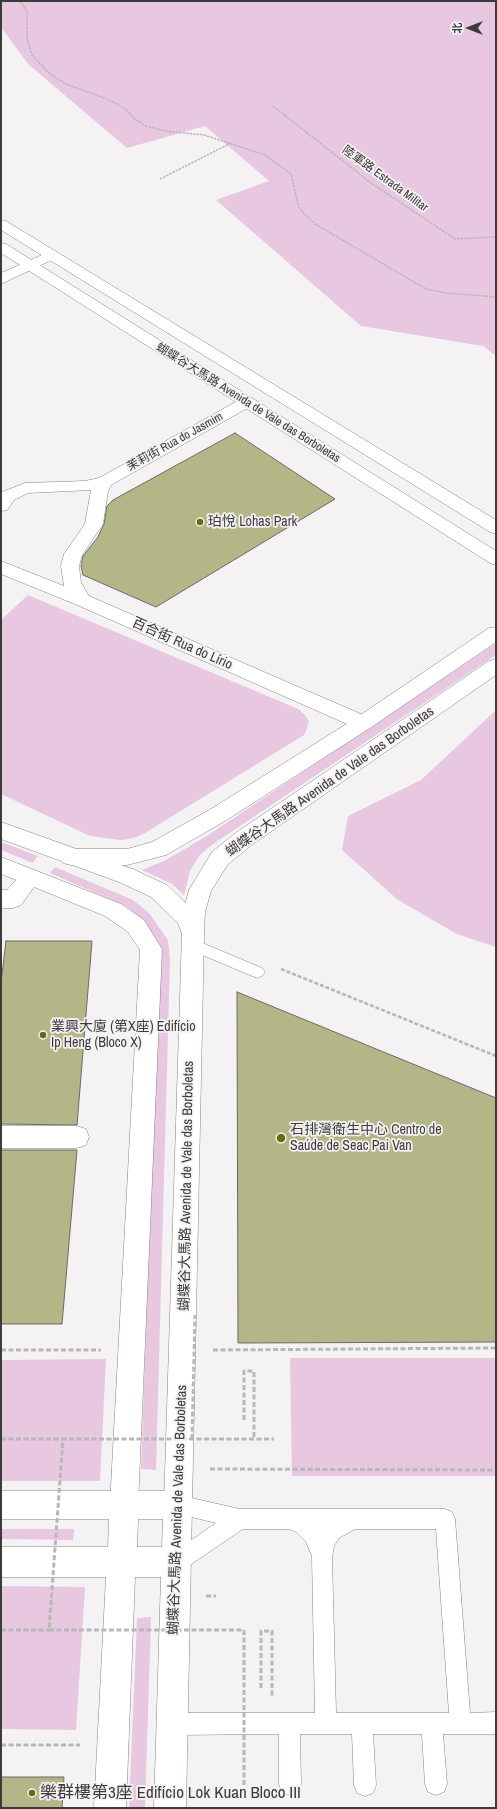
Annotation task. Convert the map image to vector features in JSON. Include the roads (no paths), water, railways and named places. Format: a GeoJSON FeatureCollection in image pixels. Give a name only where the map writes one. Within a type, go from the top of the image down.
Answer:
{"type":"FeatureCollection","features":[{"type":"Feature","properties":{"kind":"street","name":"蝴蝶谷大馬路 Avenida de Vale das Borboletas"},"geometry":{"type":"LineString","coordinates":[[1,224],[496,528]]}},
{"type":"Feature","properties":{"kind":"street"},"geometry":{"type":"LineString","coordinates":[[8,259],[36,246]]}},
{"type":"Feature","properties":{"kind":"street","name":"蝴蝶谷大馬路 Avenida de Vale das Borboletas"},"geometry":{"type":"LineString","coordinates":[[1,247],[8,259],[30,265],[496,559]]}},
{"type":"Feature","properties":{"kind":"street"},"geometry":{"type":"LineString","coordinates":[[1,279],[51,255]]}},
{"type":"Feature","properties":{"kind":"street","name":"茉莉街 Rua do Jasmim"},"geometry":{"type":"LineString","coordinates":[[1,506],[8,496],[25,488],[85,486],[104,482],[247,402]]}},
{"type":"Feature","properties":{"kind":"street"},"geometry":{"type":"LineString","coordinates":[[82,600],[72,583],[70,566],[73,554],[85,539],[94,524],[99,491],[104,482]]}},
{"type":"Feature","properties":{"kind":"street","name":"百合街 Rua do Lírio"},"geometry":{"type":"LineString","coordinates":[[1,567],[82,600],[363,723]]}},
{"type":"Feature","properties":{"kind":"street","name":"蝴蝶谷大馬路 Avenida de Vale das Borboletas"},"geometry":{"type":"LineString","coordinates":[[71,858],[127,857],[158,849],[218,815],[363,723],[496,633]]}},
{"type":"Feature","properties":{"kind":"street","name":"蝴蝶谷大馬路 Avenida de Vale das Borboletas"},"geometry":{"type":"LineString","coordinates":[[170,1808],[179,1469],[195,1350],[193,940],[194,912],[200,890],[220,858],[245,838],[496,666]]}},
{"type":"Feature","properties":{"kind":"street"},"geometry":{"type":"LineString","coordinates":[[1,830],[71,858],[128,876],[159,891],[168,898],[188,919],[193,940]]}},
{"type":"Feature","properties":{"kind":"street"},"geometry":{"type":"LineString","coordinates":[[1,865],[113,910],[136,926],[151,949],[110,1808]]}},
{"type":"Feature","properties":{"kind":"street"},"geometry":{"type":"LineString","coordinates":[[1,899],[13,899],[30,877]]}},
{"type":"Feature","properties":{"kind":"street"},"geometry":{"type":"LineString","coordinates":[[1,1137],[77,1137]]}},
{"type":"Feature","properties":{"kind":"street"},"geometry":{"type":"LineString","coordinates":[[1,1504],[178,1504]]}},
{"type":"Feature","properties":{"kind":"street"},"geometry":{"type":"LineString","coordinates":[[1,1562],[177,1562]]}},
{"type":"Feature","properties":{"kind":"lane"},"geometry":{"type":"LineString","coordinates":[[193,940],[257,972]]}},
{"type":"Feature","properties":{"kind":"lane"},"geometry":{"type":"LineString","coordinates":[[178,1504],[240,1519],[445,1519],[460,1723]]}},
{"type":"Feature","properties":{"kind":"lane"},"geometry":{"type":"LineString","coordinates":[[177,1562],[240,1519]]}},
{"type":"Feature","properties":{"kind":"lane"},"geometry":{"type":"LineString","coordinates":[[277,1519],[290,1519],[303,1525],[313,1535],[320,1547],[322,1557],[326,1724]]}},
{"type":"Feature","properties":{"kind":"lane"},"geometry":{"type":"LineString","coordinates":[[322,1557],[325,1543],[332,1531],[344,1523],[357,1519]]}},
{"type":"Feature","properties":{"kind":"lane"},"geometry":{"type":"LineString","coordinates":[[432,1723],[436,1784]]}},
{"type":"Feature","properties":{"kind":"lane"},"geometry":{"type":"LineString","coordinates":[[172,1724],[496,1723]]}},
{"type":"Feature","properties":{"kind":"lane"},"geometry":{"type":"LineString","coordinates":[[289,1724],[290,1784]]}},
{"type":"Feature","properties":{"kind":"lane"},"geometry":{"type":"LineString","coordinates":[[362,1724],[365,1785]]}},
{"type":"Feature","properties":{"kind":"place","name":"珀悅 Lohas Park"},"geometry":{"type":"Point","coordinates":[200,522]}},
{"type":"Feature","properties":{"kind":"place","name":"業興大廈 (第X座) Edifício Ip Heng (Bloco X)"},"geometry":{"type":"Point","coordinates":[43,1035]}},
{"type":"Feature","properties":{"kind":"place","name":"石排灣衛生中心 Centro de Saúde de Seac Pai Van"},"geometry":{"type":"Point","coordinates":[281,1138]}},
{"type":"Feature","properties":{"kind":"place","name":"樂群樓第3座 Edifício Lok Kuan Bloco III"},"geometry":{"type":"Point","coordinates":[32,1793]}}]}
